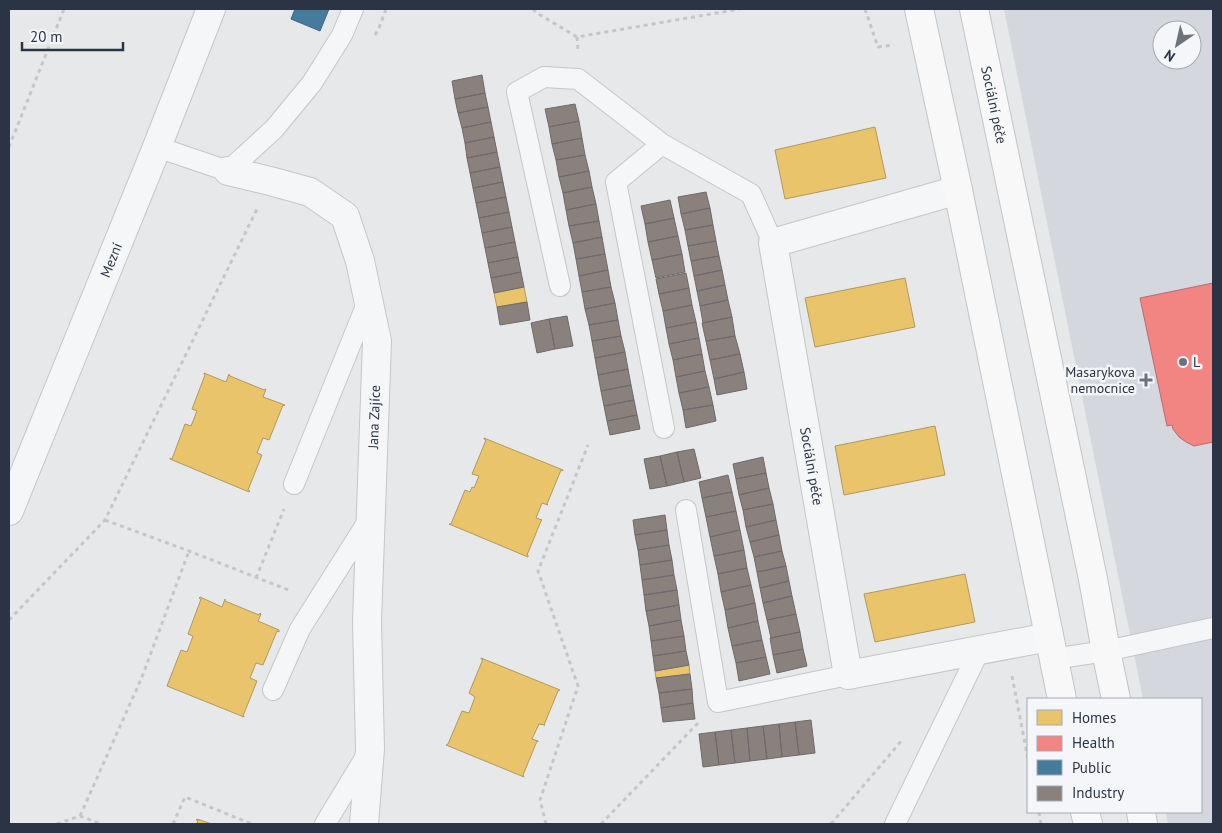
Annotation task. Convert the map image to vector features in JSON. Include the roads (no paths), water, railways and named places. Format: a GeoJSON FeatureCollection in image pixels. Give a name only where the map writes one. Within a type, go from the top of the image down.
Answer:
{"type":"FeatureCollection","features":[{"type":"Feature","properties":{"kind":"main road"},"geometry":{"type":"LineString","coordinates":[[919,9],[1062,698]]}},
{"type":"Feature","properties":{"kind":"main road","name":"Sociální péče"},"geometry":{"type":"LineString","coordinates":[[974,9],[1091,570],[1116,698]]}},
{"type":"Feature","properties":{"kind":"street","name":"Mezní"},"geometry":{"type":"LineString","coordinates":[[9,511],[211,9]]}},
{"type":"Feature","properties":{"kind":"street","name":"Jana Zajíce"},"geometry":{"type":"LineString","coordinates":[[228,171],[310,192],[345,216],[360,261],[377,341],[367,622],[370,749],[364,824]]}},
{"type":"Feature","properties":{"kind":"street"},"geometry":{"type":"LineString","coordinates":[[773,243],[958,190]]}},
{"type":"Feature","properties":{"kind":"street","name":"Sociální péče"},"geometry":{"type":"LineString","coordinates":[[773,243],[848,675]]}},
{"type":"Feature","properties":{"kind":"street"},"geometry":{"type":"LineString","coordinates":[[848,675],[1006,646],[1051,648]]}},
{"type":"Feature","properties":{"kind":"lane"},"geometry":{"type":"LineString","coordinates":[[228,171],[274,129],[312,83],[342,35],[353,9]]}},
{"type":"Feature","properties":{"kind":"lane"},"geometry":{"type":"LineString","coordinates":[[560,286],[517,92],[544,77],[578,79],[662,144],[751,194],[773,243]]}},
{"type":"Feature","properties":{"kind":"lane"},"geometry":{"type":"LineString","coordinates":[[662,144],[616,182],[664,428]]}},
{"type":"Feature","properties":{"kind":"lane","name":"Jana Zajíce"},"geometry":{"type":"LineString","coordinates":[[157,147],[228,171]]}},
{"type":"Feature","properties":{"kind":"lane"},"geometry":{"type":"LineString","coordinates":[[294,484],[368,301]]}},
{"type":"Feature","properties":{"kind":"lane"},"geometry":{"type":"LineString","coordinates":[[686,510],[718,702],[848,675]]}},
{"type":"Feature","properties":{"kind":"lane"},"geometry":{"type":"LineString","coordinates":[[273,690],[300,629],[371,517]]}},
{"type":"Feature","properties":{"kind":"lane"},"geometry":{"type":"LineString","coordinates":[[1051,648],[1106,651],[1213,628]]}},
{"type":"Feature","properties":{"kind":"lane"},"geometry":{"type":"LineString","coordinates":[[895,824],[978,651]]}},
{"type":"Feature","properties":{"kind":"lane"},"geometry":{"type":"LineString","coordinates":[[325,824],[370,749]]}},
{"type":"Feature","properties":{"kind":"place","name":"L"},"geometry":{"type":"Point","coordinates":[1183,362]}},
{"type":"Feature","properties":{"kind":"place","name":"Masarykova nemocnice"},"geometry":{"type":"Point","coordinates":[1146,380]}}]}
